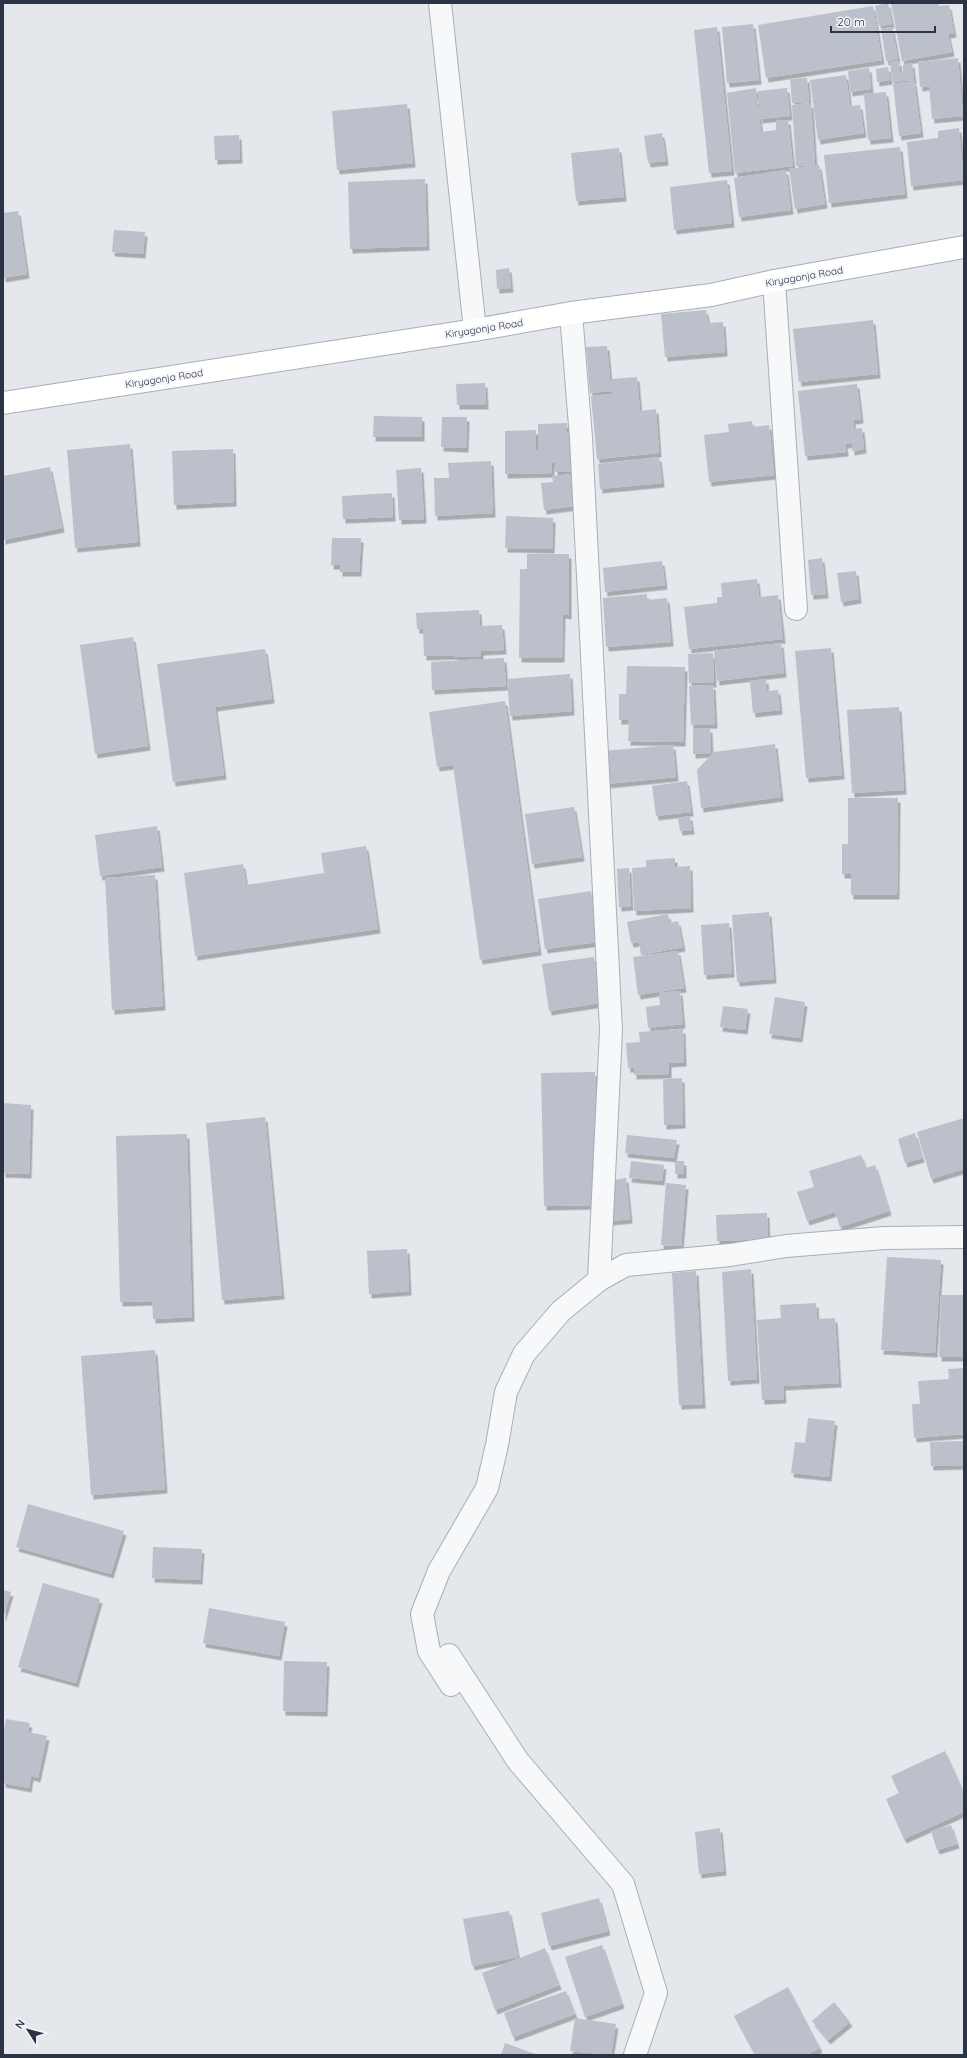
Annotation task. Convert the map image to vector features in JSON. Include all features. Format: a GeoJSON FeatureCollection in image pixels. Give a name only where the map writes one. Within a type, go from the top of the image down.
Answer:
{"type":"FeatureCollection","features":[{"type":"Feature","properties":{"kind":"street"},"geometry":{"type":"LineString","coordinates":[[440,3],[475,330]]}},
{"type":"Feature","properties":{"kind":"street","name":"Kiryagonja Road"},"geometry":{"type":"LineString","coordinates":[[3,403],[475,330],[571,313],[711,294],[774,281],[964,247]]}},
{"type":"Feature","properties":{"kind":"street"},"geometry":{"type":"LineString","coordinates":[[774,281],[796,609]]}},
{"type":"Feature","properties":{"kind":"street"},"geometry":{"type":"LineString","coordinates":[[571,313],[581,438],[611,1030],[599,1280]]}},
{"type":"Feature","properties":{"kind":"street"},"geometry":{"type":"LineString","coordinates":[[451,1685],[429,1651],[422,1614],[439,1571],[487,1488],[497,1445],[506,1392],[524,1354],[561,1311],[599,1280],[626,1265],[730,1255],[786,1246],[884,1238],[964,1237]]}},
{"type":"Feature","properties":{"kind":"street"},"geometry":{"type":"LineString","coordinates":[[422,1614],[518,1762],[623,1884],[656,1993],[635,2055]]}},
{"type":"Feature","properties":{"kind":"building"},"geometry":{"type":"Polygon","coordinates":[[[888,3],[892,24],[879,26],[875,6],[888,3]]]}},
{"type":"Feature","properties":{"kind":"building"},"geometry":{"type":"Polygon","coordinates":[[[891,3],[939,3],[939,6],[949,5],[954,33],[948,34],[952,52],[902,61],[891,3]]]}},
{"type":"Feature","properties":{"kind":"building"},"geometry":{"type":"Polygon","coordinates":[[[873,6],[882,60],[766,78],[758,25],[873,6]]]}},
{"type":"Feature","properties":{"kind":"building"},"geometry":{"type":"Polygon","coordinates":[[[753,24],[759,80],[727,83],[722,27],[753,24]]]}},
{"type":"Feature","properties":{"kind":"building"},"geometry":{"type":"Polygon","coordinates":[[[717,27],[732,171],[709,173],[694,30],[717,27]]]}},
{"type":"Feature","properties":{"kind":"building"},"geometry":{"type":"Polygon","coordinates":[[[892,27],[898,59],[886,61],[881,29],[892,27]]]}},
{"type":"Feature","properties":{"kind":"building"},"geometry":{"type":"Polygon","coordinates":[[[958,58],[963,116],[932,119],[929,86],[920,87],[918,62],[958,58]]]}},
{"type":"Feature","properties":{"kind":"building"},"geometry":{"type":"Polygon","coordinates":[[[899,61],[900,72],[903,72],[903,65],[912,63],[914,80],[892,82],[890,62],[899,61]]]}},
{"type":"Feature","properties":{"kind":"building"},"geometry":{"type":"Polygon","coordinates":[[[888,67],[890,80],[877,82],[876,69],[888,67]]]}},
{"type":"Feature","properties":{"kind":"building"},"geometry":{"type":"Polygon","coordinates":[[[869,68],[871,89],[850,92],[848,71],[869,68]]]}},
{"type":"Feature","properties":{"kind":"building"},"geometry":{"type":"Polygon","coordinates":[[[846,75],[850,106],[860,105],[864,133],[818,140],[810,80],[846,75]]]}},
{"type":"Feature","properties":{"kind":"building"},"geometry":{"type":"Polygon","coordinates":[[[807,78],[809,102],[792,103],[790,79],[807,78]]]}},
{"type":"Feature","properties":{"kind":"building"},"geometry":{"type":"Polygon","coordinates":[[[914,81],[921,133],[899,136],[893,84],[914,81]]]}},
{"type":"Feature","properties":{"kind":"building"},"geometry":{"type":"Polygon","coordinates":[[[756,88],[757,98],[743,101],[757,99],[761,132],[776,130],[776,121],[788,120],[793,166],[735,173],[727,93],[756,88]]]}},
{"type":"Feature","properties":{"kind":"building"},"geometry":{"type":"Polygon","coordinates":[[[787,88],[790,116],[760,119],[758,91],[787,88]]]}},
{"type":"Feature","properties":{"kind":"building"},"geometry":{"type":"Polygon","coordinates":[[[886,92],[891,138],[868,140],[864,94],[886,92]]]}},
{"type":"Feature","properties":{"kind":"building"},"geometry":{"type":"Polygon","coordinates":[[[811,103],[815,165],[796,166],[792,105],[811,103]]]}},
{"type":"Feature","properties":{"kind":"building"},"geometry":{"type":"Polygon","coordinates":[[[407,104],[413,163],[337,170],[332,111],[407,104]]]}},
{"type":"Feature","properties":{"kind":"building"},"geometry":{"type":"Polygon","coordinates":[[[959,128],[964,180],[911,186],[907,142],[938,138],[938,131],[959,128]]]}},
{"type":"Feature","properties":{"kind":"building"},"geometry":{"type":"Polygon","coordinates":[[[662,133],[666,161],[648,163],[644,136],[662,133]]]}},
{"type":"Feature","properties":{"kind":"building"},"geometry":{"type":"Polygon","coordinates":[[[239,135],[240,159],[215,160],[214,136],[239,135]]]}},
{"type":"Feature","properties":{"kind":"building"},"geometry":{"type":"Polygon","coordinates":[[[900,147],[905,194],[829,203],[824,155],[900,147]]]}},
{"type":"Feature","properties":{"kind":"building"},"geometry":{"type":"Polygon","coordinates":[[[619,148],[624,197],[576,201],[571,153],[619,148]]]}},
{"type":"Feature","properties":{"kind":"building"},"geometry":{"type":"Polygon","coordinates":[[[819,165],[825,204],[795,209],[789,169],[819,165]]]}},
{"type":"Feature","properties":{"kind":"building"},"geometry":{"type":"Polygon","coordinates":[[[786,170],[791,210],[739,217],[734,178],[786,170]]]}},
{"type":"Feature","properties":{"kind":"building"},"geometry":{"type":"Polygon","coordinates":[[[425,179],[427,246],[350,249],[348,182],[425,179]]]}},
{"type":"Feature","properties":{"kind":"building"},"geometry":{"type":"Polygon","coordinates":[[[727,180],[732,223],[674,230],[670,187],[727,180]]]}},
{"type":"Feature","properties":{"kind":"building"},"geometry":{"type":"Polygon","coordinates":[[[18,211],[27,274],[3,278],[3,213],[18,211]]]}},
{"type":"Feature","properties":{"kind":"building"},"geometry":{"type":"Polygon","coordinates":[[[114,230],[145,232],[143,254],[112,252],[114,230]]]}},
{"type":"Feature","properties":{"kind":"building"},"geometry":{"type":"Polygon","coordinates":[[[509,268],[511,288],[497,289],[496,270],[509,268]]]}},
{"type":"Feature","properties":{"kind":"building"},"geometry":{"type":"Polygon","coordinates":[[[706,310],[708,323],[723,322],[725,352],[665,357],[661,314],[706,310]]]}},
{"type":"Feature","properties":{"kind":"building"},"geometry":{"type":"Polygon","coordinates":[[[873,320],[878,374],[799,382],[793,329],[873,320]]]}},
{"type":"Feature","properties":{"kind":"building"},"geometry":{"type":"Polygon","coordinates":[[[607,346],[611,391],[590,393],[586,347],[607,346]]]}},
{"type":"Feature","properties":{"kind":"building"},"geometry":{"type":"Polygon","coordinates":[[[637,377],[640,411],[656,409],[659,453],[597,459],[591,396],[612,394],[611,379],[637,377]]]}},
{"type":"Feature","properties":{"kind":"building"},"geometry":{"type":"Polygon","coordinates":[[[485,383],[486,405],[457,405],[456,384],[485,383]]]}},
{"type":"Feature","properties":{"kind":"building"},"geometry":{"type":"Polygon","coordinates":[[[857,384],[861,419],[853,420],[854,429],[862,428],[864,449],[852,451],[852,443],[845,444],[846,452],[805,456],[798,391],[857,384]]]}},
{"type":"Feature","properties":{"kind":"building"},"geometry":{"type":"Polygon","coordinates":[[[374,416],[422,417],[422,437],[373,437],[374,416]]]}},
{"type":"Feature","properties":{"kind":"building"},"geometry":{"type":"Polygon","coordinates":[[[442,417],[467,417],[466,448],[441,447],[442,417]]]}},
{"type":"Feature","properties":{"kind":"building"},"geometry":{"type":"Polygon","coordinates":[[[752,421],[753,427],[769,425],[774,475],[709,482],[704,435],[729,432],[728,424],[752,421]]]}},
{"type":"Feature","properties":{"kind":"building"},"geometry":{"type":"Polygon","coordinates":[[[567,423],[567,432],[573,432],[574,472],[555,472],[555,462],[552,463],[552,473],[505,474],[505,431],[536,430],[536,450],[538,450],[538,424],[567,423]]]}},
{"type":"Feature","properties":{"kind":"building"},"geometry":{"type":"Polygon","coordinates":[[[130,444],[138,542],[75,548],[67,450],[130,444]]]}},
{"type":"Feature","properties":{"kind":"building"},"geometry":{"type":"Polygon","coordinates":[[[233,449],[234,502],[174,505],[172,451],[233,449]]]}},
{"type":"Feature","properties":{"kind":"building"},"geometry":{"type":"Polygon","coordinates":[[[659,457],[662,483],[600,489],[598,464],[659,457]]]}},
{"type":"Feature","properties":{"kind":"building"},"geometry":{"type":"Polygon","coordinates":[[[491,461],[493,513],[435,516],[434,478],[449,478],[448,463],[491,461]]]}},
{"type":"Feature","properties":{"kind":"building"},"geometry":{"type":"Polygon","coordinates":[[[50,467],[62,528],[3,540],[3,476],[50,467]]]}},
{"type":"Feature","properties":{"kind":"building"},"geometry":{"type":"Polygon","coordinates":[[[421,468],[424,519],[399,520],[396,470],[421,468]]]}},
{"type":"Feature","properties":{"kind":"building"},"geometry":{"type":"Polygon","coordinates":[[[572,474],[575,506],[544,510],[541,483],[553,482],[552,476],[572,474]]]}},
{"type":"Feature","properties":{"kind":"building"},"geometry":{"type":"Polygon","coordinates":[[[392,493],[393,517],[343,519],[342,496],[392,493]]]}},
{"type":"Feature","properties":{"kind":"building"},"geometry":{"type":"Polygon","coordinates":[[[506,516],[553,518],[552,549],[505,548],[506,516]]]}},
{"type":"Feature","properties":{"kind":"building"},"geometry":{"type":"Polygon","coordinates":[[[332,538],[361,538],[359,572],[340,572],[340,565],[331,565],[332,538]]]}},
{"type":"Feature","properties":{"kind":"building"},"geometry":{"type":"Polygon","coordinates":[[[527,554],[569,554],[569,615],[563,614],[562,658],[519,658],[520,569],[527,569],[527,554]]]}},
{"type":"Feature","properties":{"kind":"building"},"geometry":{"type":"Polygon","coordinates":[[[822,558],[826,594],[811,595],[808,560],[822,558]]]}},
{"type":"Feature","properties":{"kind":"building"},"geometry":{"type":"Polygon","coordinates":[[[662,561],[665,585],[605,592],[603,568],[662,561]]]}},
{"type":"Feature","properties":{"kind":"building"},"geometry":{"type":"Polygon","coordinates":[[[856,571],[859,599],[841,602],[837,573],[856,571]]]}},
{"type":"Feature","properties":{"kind":"building"},"geometry":{"type":"Polygon","coordinates":[[[757,579],[759,597],[778,595],[783,639],[689,649],[684,607],[717,603],[717,597],[722,597],[721,583],[757,579]]]}},
{"type":"Feature","properties":{"kind":"building"},"geometry":{"type":"Polygon","coordinates":[[[647,594],[647,600],[667,598],[671,642],[606,647],[603,598],[647,594]]]}},
{"type":"Feature","properties":{"kind":"building"},"geometry":{"type":"Polygon","coordinates":[[[479,610],[480,626],[502,625],[504,650],[481,651],[481,656],[424,656],[423,629],[417,629],[416,613],[479,610]]]}},
{"type":"Feature","properties":{"kind":"building"},"geometry":{"type":"Polygon","coordinates":[[[133,637],[148,746],[95,754],[80,645],[133,637]]]}},
{"type":"Feature","properties":{"kind":"building"},"geometry":{"type":"Polygon","coordinates":[[[781,643],[784,673],[717,681],[714,651],[781,643]]]}},
{"type":"Feature","properties":{"kind":"building"},"geometry":{"type":"Polygon","coordinates":[[[831,648],[842,775],[806,778],[795,651],[831,648]]]}},
{"type":"Feature","properties":{"kind":"building"},"geometry":{"type":"Polygon","coordinates":[[[265,649],[272,699],[215,707],[224,775],[173,782],[157,664],[265,649]]]}},
{"type":"Feature","properties":{"kind":"building"},"geometry":{"type":"Polygon","coordinates":[[[713,653],[714,683],[689,683],[688,654],[713,653]]]}},
{"type":"Feature","properties":{"kind":"building"},"geometry":{"type":"Polygon","coordinates":[[[504,658],[506,686],[432,690],[431,662],[504,658]]]}},
{"type":"Feature","properties":{"kind":"building"},"geometry":{"type":"Polygon","coordinates":[[[627,666],[685,667],[683,742],[628,741],[629,720],[619,720],[619,694],[626,694],[627,666]]]}},
{"type":"Feature","properties":{"kind":"building"},"geometry":{"type":"Polygon","coordinates":[[[570,674],[572,711],[510,716],[507,679],[570,674]]]}},
{"type":"Feature","properties":{"kind":"building"},"geometry":{"type":"Polygon","coordinates":[[[766,679],[767,691],[778,690],[780,710],[753,713],[750,681],[766,679]]]}},
{"type":"Feature","properties":{"kind":"building"},"geometry":{"type":"Polygon","coordinates":[[[713,685],[715,724],[691,725],[689,686],[713,685]]]}},
{"type":"Feature","properties":{"kind":"building"},"geometry":{"type":"Polygon","coordinates":[[[505,701],[539,951],[480,960],[453,765],[437,767],[429,712],[505,701]]]}},
{"type":"Feature","properties":{"kind":"building"},"geometry":{"type":"Polygon","coordinates":[[[899,707],[904,790],[852,793],[847,710],[899,707]]]}},
{"type":"Feature","properties":{"kind":"building"},"geometry":{"type":"Polygon","coordinates":[[[710,728],[711,753],[693,754],[693,729],[710,728]]]}},
{"type":"Feature","properties":{"kind":"building"},"geometry":{"type":"Polygon","coordinates":[[[775,744],[781,797],[701,808],[697,770],[714,752],[775,744]]]}},
{"type":"Feature","properties":{"kind":"building"},"geometry":{"type":"Polygon","coordinates":[[[673,745],[676,777],[607,784],[604,751],[673,745]]]}},
{"type":"Feature","properties":{"kind":"building"},"geometry":{"type":"Polygon","coordinates":[[[687,781],[691,812],[656,816],[652,786],[687,781]]]}},
{"type":"Feature","properties":{"kind":"building"},"geometry":{"type":"Polygon","coordinates":[[[848,798],[898,798],[897,895],[851,895],[851,874],[842,874],[842,844],[848,844],[848,798]]]}},
{"type":"Feature","properties":{"kind":"building"},"geometry":{"type":"Polygon","coordinates":[[[574,807],[582,857],[532,864],[525,814],[574,807]]]}},
{"type":"Feature","properties":{"kind":"building"},"geometry":{"type":"Polygon","coordinates":[[[690,816],[692,830],[680,831],[678,818],[690,816]]]}},
{"type":"Feature","properties":{"kind":"building"},"geometry":{"type":"Polygon","coordinates":[[[157,826],[162,867],[100,876],[95,835],[157,826]]]}},
{"type":"Feature","properties":{"kind":"building"},"geometry":{"type":"Polygon","coordinates":[[[366,846],[378,929],[195,956],[184,873],[243,864],[246,885],[324,873],[321,853],[366,846]]]}},
{"type":"Feature","properties":{"kind":"building"},"geometry":{"type":"Polygon","coordinates":[[[675,858],[675,867],[690,866],[691,908],[634,911],[632,868],[646,867],[646,860],[675,858]]]}},
{"type":"Feature","properties":{"kind":"building"},"geometry":{"type":"Polygon","coordinates":[[[629,868],[631,906],[619,907],[617,869],[629,868]]]}},
{"type":"Feature","properties":{"kind":"building"},"geometry":{"type":"Polygon","coordinates":[[[155,875],[163,1006],[112,1010],[105,878],[155,875]]]}},
{"type":"Feature","properties":{"kind":"building"},"geometry":{"type":"Polygon","coordinates":[[[591,891],[598,942],[545,949],[538,899],[591,891]]]}},
{"type":"Feature","properties":{"kind":"building"},"geometry":{"type":"Polygon","coordinates":[[[769,912],[774,979],[737,982],[732,915],[769,912]]]}},
{"type":"Feature","properties":{"kind":"building"},"geometry":{"type":"Polygon","coordinates":[[[668,914],[670,923],[678,921],[683,947],[641,955],[639,942],[631,943],[627,922],[668,914]]]}},
{"type":"Feature","properties":{"kind":"building"},"geometry":{"type":"Polygon","coordinates":[[[729,923],[732,973],[704,975],[701,925],[729,923]]]}},
{"type":"Feature","properties":{"kind":"building"},"geometry":{"type":"Polygon","coordinates":[[[678,951],[684,988],[638,995],[633,957],[678,951]]]}},
{"type":"Feature","properties":{"kind":"building"},"geometry":{"type":"Polygon","coordinates":[[[594,957],[600,1003],[549,1011],[542,964],[594,957]]]}},
{"type":"Feature","properties":{"kind":"building"},"geometry":{"type":"Polygon","coordinates":[[[680,991],[683,1024],[648,1028],[646,1007],[660,1005],[659,993],[680,991]]]}},
{"type":"Feature","properties":{"kind":"building"},"geometry":{"type":"Polygon","coordinates":[[[775,997],[805,1002],[800,1038],[769,1034],[775,997]]]}},
{"type":"Feature","properties":{"kind":"building"},"geometry":{"type":"Polygon","coordinates":[[[723,1006],[748,1009],[745,1030],[720,1027],[723,1006]]]}},
{"type":"Feature","properties":{"kind":"building"},"geometry":{"type":"Polygon","coordinates":[[[683,1029],[684,1062],[669,1063],[669,1074],[634,1075],[634,1068],[628,1068],[626,1043],[640,1042],[639,1032],[683,1029]]]}},
{"type":"Feature","properties":{"kind":"building"},"geometry":{"type":"Polygon","coordinates":[[[595,1072],[597,1205],[544,1206],[541,1073],[595,1072]]]}},
{"type":"Feature","properties":{"kind":"building"},"geometry":{"type":"Polygon","coordinates":[[[682,1078],[683,1124],[664,1125],[663,1079],[682,1078]]]}},
{"type":"Feature","properties":{"kind":"building"},"geometry":{"type":"Polygon","coordinates":[[[3,1103],[31,1105],[29,1174],[3,1173],[3,1103]]]}},
{"type":"Feature","properties":{"kind":"building"},"geometry":{"type":"Polygon","coordinates":[[[265,1117],[282,1295],[222,1300],[206,1123],[265,1117]]]}},
{"type":"Feature","properties":{"kind":"building"},"geometry":{"type":"Polygon","coordinates":[[[964,1118],[964,1169],[931,1179],[917,1132],[964,1118]]]}},
{"type":"Feature","properties":{"kind":"building"},"geometry":{"type":"Polygon","coordinates":[[[915,1133],[922,1158],[905,1163],[898,1139],[915,1133]]]}},
{"type":"Feature","properties":{"kind":"building"},"geometry":{"type":"Polygon","coordinates":[[[187,1134],[192,1317],[153,1319],[152,1301],[120,1302],[116,1136],[187,1134]]]}},
{"type":"Feature","properties":{"kind":"building"},"geometry":{"type":"Polygon","coordinates":[[[627,1135],[677,1140],[674,1158],[625,1153],[627,1135]]]}},
{"type":"Feature","properties":{"kind":"building"},"geometry":{"type":"Polygon","coordinates":[[[861,1155],[866,1168],[875,1165],[889,1211],[840,1227],[835,1212],[807,1221],[797,1192],[814,1187],[809,1171],[861,1155]]]}},
{"type":"Feature","properties":{"kind":"building"},"geometry":{"type":"Polygon","coordinates":[[[631,1161],[664,1165],[662,1181],[629,1178],[631,1161]]]}},
{"type":"Feature","properties":{"kind":"building"},"geometry":{"type":"Polygon","coordinates":[[[675,1161],[684,1161],[684,1174],[675,1174],[675,1161]]]}},
{"type":"Feature","properties":{"kind":"building"},"geometry":{"type":"Polygon","coordinates":[[[626,1178],[630,1219],[611,1221],[606,1181],[626,1178]]]}},
{"type":"Feature","properties":{"kind":"building"},"geometry":{"type":"Polygon","coordinates":[[[666,1183],[686,1185],[681,1246],[661,1245],[666,1183]]]}},
{"type":"Feature","properties":{"kind":"building"},"geometry":{"type":"Polygon","coordinates":[[[767,1213],[768,1239],[717,1241],[716,1215],[767,1213]]]}},
{"type":"Feature","properties":{"kind":"building"},"geometry":{"type":"Polygon","coordinates":[[[407,1249],[409,1291],[369,1294],[367,1251],[407,1249]]]}},
{"type":"Feature","properties":{"kind":"building"},"geometry":{"type":"Polygon","coordinates":[[[887,1257],[941,1260],[935,1353],[881,1350],[887,1257]]]}},
{"type":"Feature","properties":{"kind":"building"},"geometry":{"type":"Polygon","coordinates":[[[751,1269],[757,1379],[728,1381],[722,1272],[751,1269]]]}},
{"type":"Feature","properties":{"kind":"building"},"geometry":{"type":"Polygon","coordinates":[[[696,1271],[703,1404],[679,1405],[672,1273],[696,1271]]]}},
{"type":"Feature","properties":{"kind":"building"},"geometry":{"type":"Polygon","coordinates":[[[941,1295],[964,1295],[964,1357],[939,1357],[941,1295]]]}},
{"type":"Feature","properties":{"kind":"building"},"geometry":{"type":"Polygon","coordinates":[[[816,1303],[817,1319],[835,1318],[839,1383],[783,1386],[784,1399],[762,1400],[757,1320],[781,1318],[780,1305],[816,1303]]]}},
{"type":"Feature","properties":{"kind":"building"},"geometry":{"type":"Polygon","coordinates":[[[155,1350],[165,1489],[91,1495],[81,1356],[155,1350]]]}},
{"type":"Feature","properties":{"kind":"building"},"geometry":{"type":"Polygon","coordinates":[[[964,1368],[964,1434],[914,1438],[912,1404],[920,1404],[918,1381],[949,1379],[948,1369],[964,1368]]]}},
{"type":"Feature","properties":{"kind":"building"},"geometry":{"type":"Polygon","coordinates":[[[808,1418],[835,1421],[829,1477],[791,1473],[795,1442],[805,1443],[808,1418]]]}},
{"type":"Feature","properties":{"kind":"building"},"geometry":{"type":"Polygon","coordinates":[[[964,1441],[964,1465],[931,1466],[930,1442],[964,1441]]]}},
{"type":"Feature","properties":{"kind":"building"},"geometry":{"type":"Polygon","coordinates":[[[28,1504],[124,1531],[111,1574],[16,1547],[28,1504]]]}},
{"type":"Feature","properties":{"kind":"building"},"geometry":{"type":"Polygon","coordinates":[[[153,1547],[202,1549],[200,1580],[152,1578],[153,1547]]]}},
{"type":"Feature","properties":{"kind":"building"},"geometry":{"type":"Polygon","coordinates":[[[43,1583],[100,1599],[76,1683],[18,1667],[43,1583]]]}},
{"type":"Feature","properties":{"kind":"building"},"geometry":{"type":"Polygon","coordinates":[[[3,1590],[11,1592],[3,1618],[3,1590]]]}},
{"type":"Feature","properties":{"kind":"building"},"geometry":{"type":"Polygon","coordinates":[[[209,1608],[285,1622],[279,1656],[203,1643],[209,1608]]]}},
{"type":"Feature","properties":{"kind":"building"},"geometry":{"type":"Polygon","coordinates":[[[284,1661],[327,1662],[325,1712],[283,1711],[284,1661]]]}},
{"type":"Feature","properties":{"kind":"building"},"geometry":{"type":"Polygon","coordinates":[[[6,1719],[30,1723],[28,1732],[47,1736],[38,1778],[31,1776],[29,1788],[3,1783],[3,1735],[6,1719]]]}},
{"type":"Feature","properties":{"kind":"building"},"geometry":{"type":"Polygon","coordinates":[[[945,1751],[964,1793],[964,1812],[904,1839],[886,1799],[899,1793],[891,1776],[945,1751]]]}},
{"type":"Feature","properties":{"kind":"building"},"geometry":{"type":"Polygon","coordinates":[[[951,1825],[957,1844],[937,1850],[931,1831],[951,1825]]]}},
{"type":"Feature","properties":{"kind":"building"},"geometry":{"type":"Polygon","coordinates":[[[720,1828],[724,1871],[699,1874],[695,1832],[720,1828]]]}},
{"type":"Feature","properties":{"kind":"building"},"geometry":{"type":"Polygon","coordinates":[[[599,1898],[608,1931],[549,1946],[541,1913],[599,1898]]]}},
{"type":"Feature","properties":{"kind":"building"},"geometry":{"type":"Polygon","coordinates":[[[509,1911],[518,1957],[472,1966],[463,1919],[509,1911]]]}},
{"type":"Feature","properties":{"kind":"building"},"geometry":{"type":"Polygon","coordinates":[[[602,1945],[622,2004],[585,2017],[565,1957],[602,1945]]]}},
{"type":"Feature","properties":{"kind":"building"},"geometry":{"type":"Polygon","coordinates":[[[545,1948],[559,1985],[495,2010],[482,1973],[545,1948]]]}},
{"type":"Feature","properties":{"kind":"building"},"geometry":{"type":"Polygon","coordinates":[[[788,1987],[820,2048],[806,2055],[755,2055],[734,2016],[788,1987]]]}},
{"type":"Feature","properties":{"kind":"building"},"geometry":{"type":"Polygon","coordinates":[[[566,1991],[575,2014],[513,2037],[504,2013],[566,1991]]]}},
{"type":"Feature","properties":{"kind":"building"},"geometry":{"type":"Polygon","coordinates":[[[834,2002],[850,2022],[828,2040],[812,2021],[834,2002]]]}},
{"type":"Feature","properties":{"kind":"building"},"geometry":{"type":"Polygon","coordinates":[[[575,2018],[616,2024],[611,2055],[570,2051],[575,2018]]]}},
{"type":"Feature","properties":{"kind":"building"},"geometry":{"type":"Polygon","coordinates":[[[505,2043],[538,2055],[501,2055],[505,2043]]]}}]}
